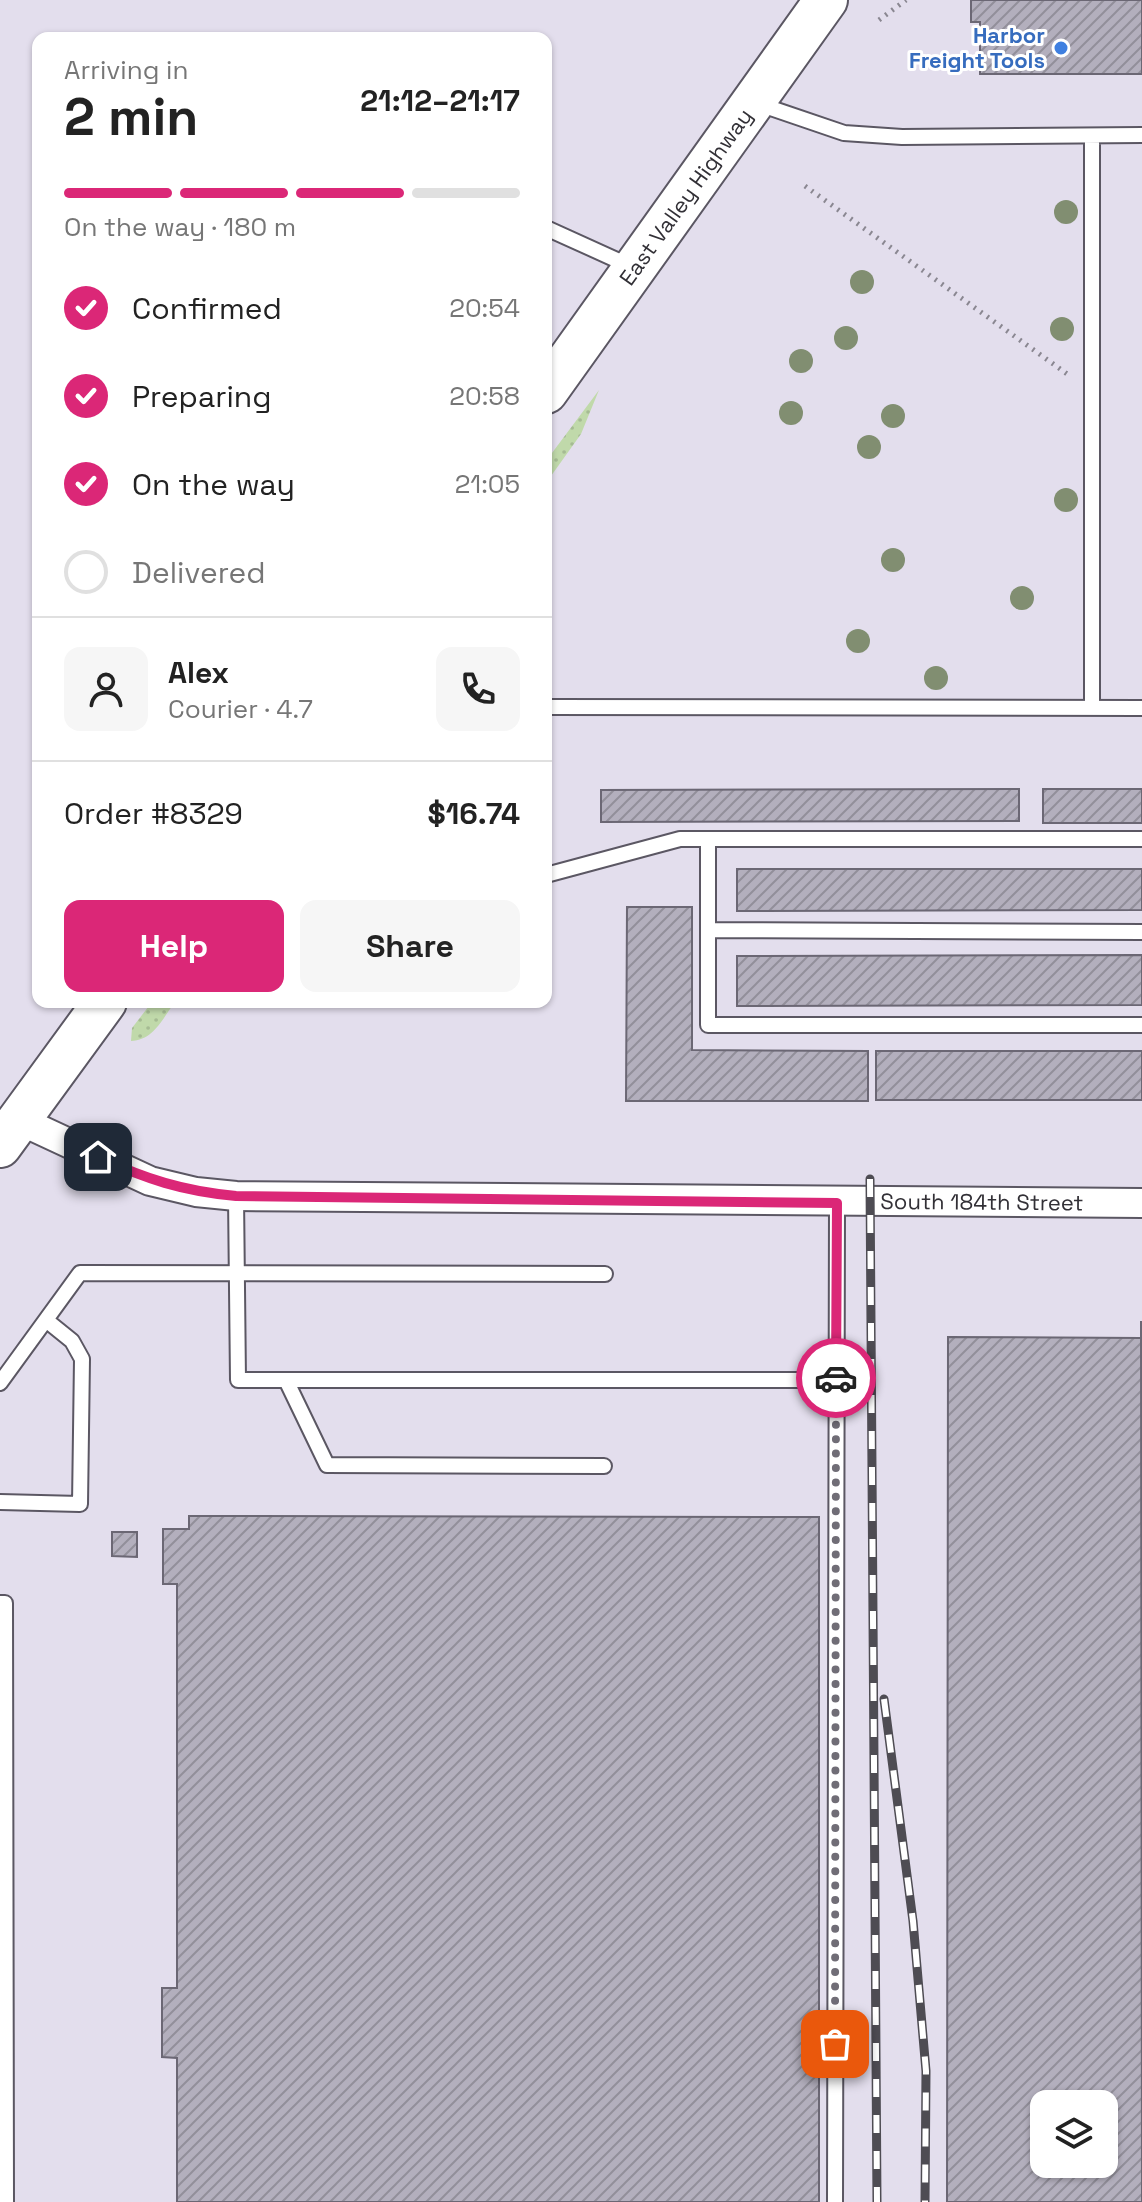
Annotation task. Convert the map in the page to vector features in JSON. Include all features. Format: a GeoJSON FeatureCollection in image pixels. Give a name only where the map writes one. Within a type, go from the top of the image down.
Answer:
{"type":"FeatureCollection","features":[{"type":"Feature","properties":{"kind":"main road","name":"East Valley Highway"},"geometry":{"type":"LineString","coordinates":[[552,384],[826,0]]}},
{"type":"Feature","properties":{"kind":"main road"},"geometry":{"type":"LineString","coordinates":[[10,1133],[101,1008]]}},
{"type":"Feature","properties":{"kind":"street","name":"South 184th Street"},"geometry":{"type":"LineString","coordinates":[[10,1133],[150,1181],[196,1192],[236,1196],[1142,1203]]}},
{"type":"Feature","properties":{"kind":"lane"},"geometry":{"type":"LineString","coordinates":[[752,102],[844,133],[902,137],[1142,135]]}},
{"type":"Feature","properties":{"kind":"lane"},"geometry":{"type":"LineString","coordinates":[[1092,136],[1092,708]]}},
{"type":"Feature","properties":{"kind":"lane"},"geometry":{"type":"LineString","coordinates":[[552,231],[634,268]]}},
{"type":"Feature","properties":{"kind":"lane"},"geometry":{"type":"LineString","coordinates":[[552,707],[1142,708]]}},
{"type":"Feature","properties":{"kind":"lane"},"geometry":{"type":"LineString","coordinates":[[708,839],[708,1025],[1142,1025]]}},
{"type":"Feature","properties":{"kind":"lane"},"geometry":{"type":"LineString","coordinates":[[552,873],[660,842],[708,839],[1142,839]]}},
{"type":"Feature","properties":{"kind":"lane"},"geometry":{"type":"LineString","coordinates":[[708,930],[1142,932]]}},
{"type":"Feature","properties":{"kind":"lane"},"geometry":{"type":"LineString","coordinates":[[236,1196],[238,1380],[836,1380]]}},
{"type":"Feature","properties":{"kind":"lane"},"geometry":{"type":"LineString","coordinates":[[835,2202],[837,1203]]}},
{"type":"Feature","properties":{"kind":"lane"},"geometry":{"type":"LineString","coordinates":[[0,1383],[80,1273],[605,1274]]}},
{"type":"Feature","properties":{"kind":"lane"},"geometry":{"type":"LineString","coordinates":[[0,1502],[80,1504],[82,1359],[72,1341],[46,1320]]}},
{"type":"Feature","properties":{"kind":"lane"},"geometry":{"type":"LineString","coordinates":[[286,1380],[327,1465],[604,1466]]}},
{"type":"Feature","properties":{"kind":"lane"},"geometry":{"type":"LineString","coordinates":[[0,1603],[5,1603],[6,2202]]}},
{"type":"Feature","properties":{"kind":"path"},"geometry":{"type":"LineString","coordinates":[[879,20],[906,0]]}},
{"type":"Feature","properties":{"kind":"path"},"geometry":{"type":"LineString","coordinates":[[805,186],[1065,375]]}},
{"type":"Feature","properties":{"kind":"green space"},"geometry":{"type":"Polygon","coordinates":[[[599,390],[581,434],[552,475],[552,453],[599,390]]]}},
{"type":"Feature","properties":{"kind":"green space"},"geometry":{"type":"Polygon","coordinates":[[[147,1008],[171,1008],[146,1037],[131,1041],[132,1028],[147,1008]]]}},
{"type":"Feature","properties":{"kind":"building","name":"Harbor Freight Tools"},"geometry":{"type":"Polygon","coordinates":[[[971,0],[1142,0],[1142,74],[980,74],[980,22],[971,22],[971,0]]]}},
{"type":"Feature","properties":{"kind":"building"},"geometry":{"type":"Polygon","coordinates":[[[1019,789],[1019,821],[601,822],[601,790],[1019,789]]]}},
{"type":"Feature","properties":{"kind":"building"},"geometry":{"type":"Polygon","coordinates":[[[1043,789],[1142,789],[1142,823],[1043,823],[1043,789]]]}},
{"type":"Feature","properties":{"kind":"building"},"geometry":{"type":"Polygon","coordinates":[[[737,869],[1142,869],[1142,910],[737,911],[737,869]]]}},
{"type":"Feature","properties":{"kind":"building"},"geometry":{"type":"Polygon","coordinates":[[[627,907],[692,907],[692,1050],[868,1051],[868,1101],[626,1101],[627,907]]]}},
{"type":"Feature","properties":{"kind":"building"},"geometry":{"type":"Polygon","coordinates":[[[1142,955],[1142,1005],[737,1006],[737,956],[1142,955]]]}},
{"type":"Feature","properties":{"kind":"building"},"geometry":{"type":"Polygon","coordinates":[[[876,1051],[1142,1051],[1142,1100],[876,1100],[876,1051]]]}},
{"type":"Feature","properties":{"kind":"building"},"geometry":{"type":"Polygon","coordinates":[[[1141,1321],[1142,2202],[947,2202],[948,1337],[1141,1338],[1141,1321]]]}},
{"type":"Feature","properties":{"kind":"building"},"geometry":{"type":"Polygon","coordinates":[[[189,1516],[819,1517],[819,2202],[177,2202],[177,2058],[162,2057],[162,1988],[177,1988],[177,1584],[163,1584],[163,1529],[189,1529],[189,1516]]]}},
{"type":"Feature","properties":{"kind":"building"},"geometry":{"type":"Polygon","coordinates":[[[112,1532],[137,1532],[137,1557],[112,1556],[112,1532]]]}},
{"type":"Feature","properties":{"kind":"railway"},"geometry":{"type":"LineString","coordinates":[[870,1179],[877,2202]]}},
{"type":"Feature","properties":{"kind":"railway"},"geometry":{"type":"LineString","coordinates":[[884,1699],[913,1921],[926,2071],[925,2202]]}},
{"type":"Feature","properties":{"kind":"way so far"},"geometry":{"type":"LineString","coordinates":[[835,2044],[836,1378]]}},
{"type":"Feature","properties":{"kind":"place","name":"Harbor Freight Tools"},"geometry":{"type":"Point","coordinates":[1061,48]}},
{"type":"Feature","properties":{"kind":"route"},"geometry":{"type":"LineString","coordinates":[[98,1157],[150,1181],[196,1192],[236,1196],[837,1203],[836,1378]]}}]}
